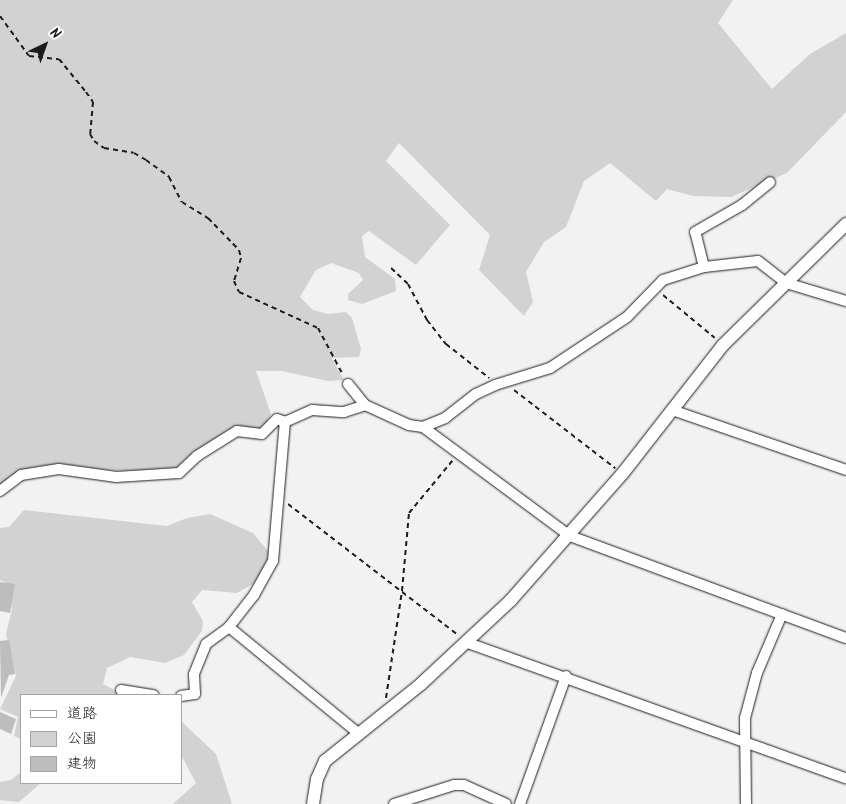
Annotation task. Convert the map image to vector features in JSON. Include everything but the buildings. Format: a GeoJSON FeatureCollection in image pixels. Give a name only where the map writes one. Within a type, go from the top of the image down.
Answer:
{"type":"FeatureCollection","features":[{"type":"Feature","properties":{"kind":"street"},"geometry":{"type":"LineString","coordinates":[[704,267],[695,232],[742,205],[770,182]]}},
{"type":"Feature","properties":{"kind":"street"},"geometry":{"type":"LineString","coordinates":[[313,804],[317,779],[322,766],[358,733],[384,714],[468,643],[570,536],[623,473],[723,345],[846,224]]}},
{"type":"Feature","properties":{"kind":"street"},"geometry":{"type":"LineString","coordinates":[[423,427],[445,418],[476,394],[550,368],[610,330],[653,287],[663,280],[704,267],[758,261],[786,283],[846,301]]}},
{"type":"Feature","properties":{"kind":"street"},"geometry":{"type":"LineString","coordinates":[[348,384],[365,405],[408,425],[423,427],[570,536],[846,638]]}},
{"type":"Feature","properties":{"kind":"street"},"geometry":{"type":"LineString","coordinates":[[0,491],[21,475],[59,469],[116,477],[179,473],[197,456],[237,431],[262,434],[277,419],[285,422],[312,410],[344,412],[365,405]]}},
{"type":"Feature","properties":{"kind":"street"},"geometry":{"type":"LineString","coordinates":[[672,410],[846,470]]}},
{"type":"Feature","properties":{"kind":"street"},"geometry":{"type":"LineString","coordinates":[[182,696],[195,694],[194,674],[206,644],[229,626],[254,595],[273,561],[285,422]]}},
{"type":"Feature","properties":{"kind":"street"},"geometry":{"type":"LineString","coordinates":[[746,804],[743,739],[749,698],[782,614]]}},
{"type":"Feature","properties":{"kind":"street"},"geometry":{"type":"LineString","coordinates":[[229,626],[358,733]]}},
{"type":"Feature","properties":{"kind":"street"},"geometry":{"type":"LineString","coordinates":[[468,643],[743,739],[846,778]]}},
{"type":"Feature","properties":{"kind":"street"},"geometry":{"type":"LineString","coordinates":[[520,804],[566,676]]}},
{"type":"Feature","properties":{"kind":"street"},"geometry":{"type":"LineString","coordinates":[[122,690],[148,694]]}},
{"type":"Feature","properties":{"kind":"street"},"geometry":{"type":"LineString","coordinates":[[394,804],[454,784],[464,785],[506,804]]}},
{"type":"Feature","properties":{"kind":"path"},"geometry":{"type":"LineString","coordinates":[[0,16],[29,56],[59,59],[86,92],[93,102],[90,134],[94,141],[113,151],[134,153],[169,177],[182,202],[208,218],[239,250],[241,258],[234,281],[238,292],[318,328],[348,384]]}},
{"type":"Feature","properties":{"kind":"path"},"geometry":{"type":"LineString","coordinates":[[391,268],[408,284],[427,320],[446,344],[623,473]]}},
{"type":"Feature","properties":{"kind":"path"},"geometry":{"type":"LineString","coordinates":[[653,287],[723,345]]}},
{"type":"Feature","properties":{"kind":"path"},"geometry":{"type":"LineString","coordinates":[[384,714],[402,591],[409,513],[459,453]]}},
{"type":"Feature","properties":{"kind":"path"},"geometry":{"type":"LineString","coordinates":[[279,497],[468,643]]}},
{"type":"Feature","properties":{"kind":"green space"},"geometry":{"type":"Polygon","coordinates":[[[0,0],[733,0],[718,23],[772,89],[810,54],[846,33],[846,112],[787,173],[731,197],[693,196],[667,189],[656,201],[610,163],[584,181],[566,227],[544,242],[526,272],[533,302],[524,316],[479,270],[490,235],[399,143],[386,161],[450,225],[416,265],[369,231],[362,236],[365,257],[395,279],[396,291],[362,304],[348,300],[348,294],[363,280],[359,273],[331,263],[316,270],[300,297],[313,310],[328,314],[346,312],[352,318],[361,349],[359,357],[332,358],[344,380],[328,381],[282,371],[256,371],[271,414],[264,426],[258,430],[239,426],[184,467],[156,472],[39,467],[18,472],[0,487],[0,0]]]}},
{"type":"Feature","properties":{"kind":"green space"},"geometry":{"type":"Polygon","coordinates":[[[24,510],[167,526],[187,518],[210,514],[253,533],[269,552],[272,561],[258,581],[237,593],[202,590],[192,602],[203,621],[202,631],[184,655],[165,663],[130,657],[107,668],[103,684],[122,694],[20,694],[20,739],[14,736],[18,717],[0,709],[16,676],[6,634],[12,609],[8,584],[0,580],[0,528],[9,527],[24,510]]]}},
{"type":"Feature","properties":{"kind":"green space"},"geometry":{"type":"Polygon","coordinates":[[[182,722],[216,754],[232,804],[173,804],[196,783],[182,757],[182,722]]]}},
{"type":"Feature","properties":{"kind":"green space"},"geometry":{"type":"Polygon","coordinates":[[[20,773],[20,784],[40,784],[19,802],[0,800],[0,782],[11,780],[20,773]]]}}]}
